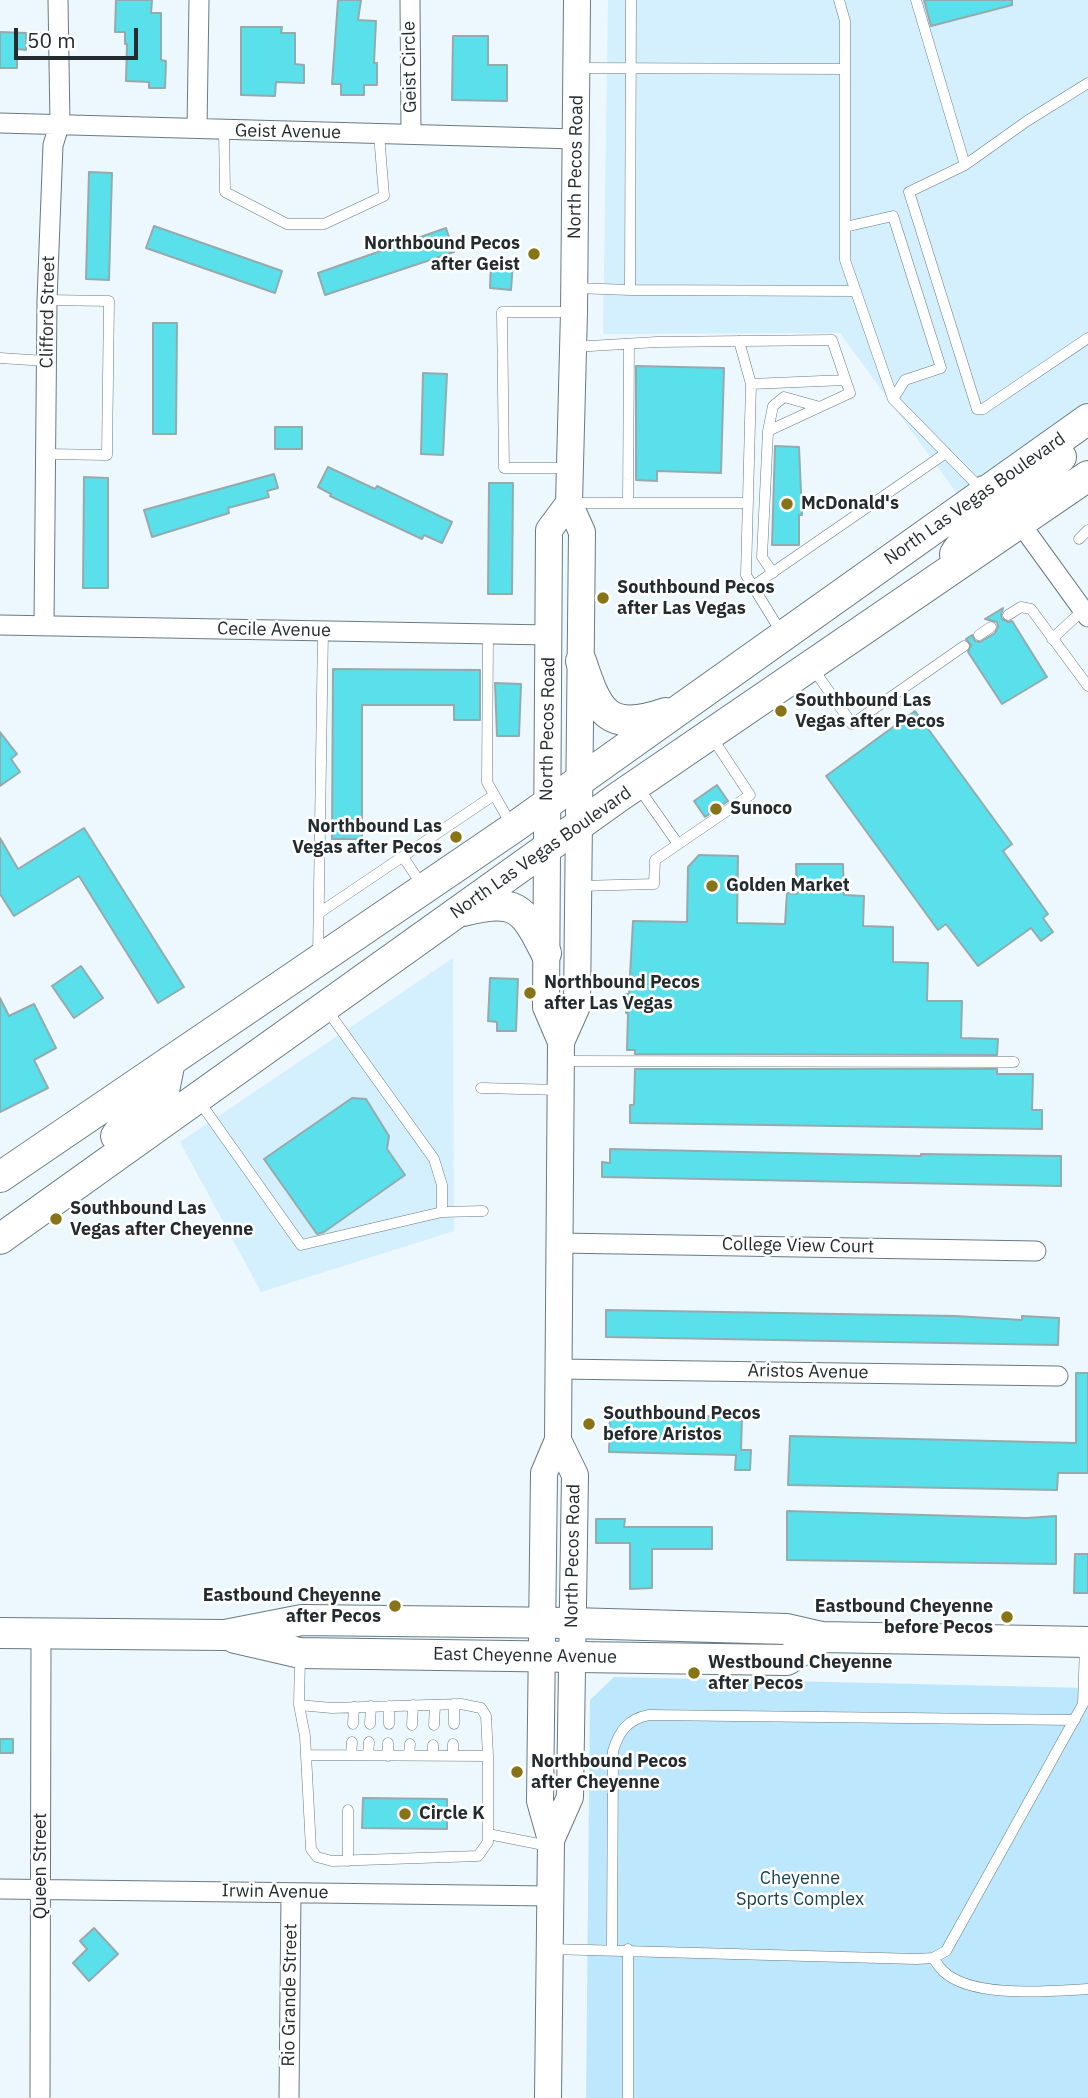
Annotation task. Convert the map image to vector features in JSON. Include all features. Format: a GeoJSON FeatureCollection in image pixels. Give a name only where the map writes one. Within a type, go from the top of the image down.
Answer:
{"type":"FeatureCollection","features":[{"type":"Feature","properties":{"kind":"main road","name":"North Pecos Road"},"geometry":{"type":"LineString","coordinates":[[561,1051],[577,1006],[582,532],[569,503],[577,0]]}},
{"type":"Feature","properties":{"kind":"main road","name":"North Las Vegas Boulevard"},"geometry":{"type":"LineString","coordinates":[[0,1177],[513,828],[1081,424]]}},
{"type":"Feature","properties":{"kind":"main road"},"geometry":{"type":"LineString","coordinates":[[1020,523],[1016,517],[1017,502],[1067,451],[1081,424]]}},
{"type":"Feature","properties":{"kind":"main road","name":"North Las Vegas Boulevard"},"geometry":{"type":"LineString","coordinates":[[0,1238],[546,848],[1088,476]]}},
{"type":"Feature","properties":{"kind":"main road"},"geometry":{"type":"LineString","coordinates":[[954,568],[953,559],[961,544],[987,517],[990,503],[984,491]]}},
{"type":"Feature","properties":{"kind":"main road","name":"North Pecos Road"},"geometry":{"type":"LineString","coordinates":[[548,2098],[551,1843],[540,1801],[542,1623],[544,1473],[558,1440],[561,1090],[561,1051],[546,1007],[549,530],[569,503]]}},
{"type":"Feature","properties":{"kind":"main road"},"geometry":{"type":"LineString","coordinates":[[581,661],[594,698],[605,713],[617,719],[655,717],[683,707]]}},
{"type":"Feature","properties":{"kind":"main road"},"geometry":{"type":"LineString","coordinates":[[456,913],[488,905],[505,905],[528,918],[546,953]]}},
{"type":"Feature","properties":{"kind":"main road"},"geometry":{"type":"LineString","coordinates":[[197,1098],[203,1063],[235,1035],[275,990]]}},
{"type":"Feature","properties":{"kind":"main road"},"geometry":{"type":"LineString","coordinates":[[90,1174],[125,1124],[163,1096],[170,1061]]}},
{"type":"Feature","properties":{"kind":"main road","name":"North Pecos Road"},"geometry":{"type":"LineString","coordinates":[[551,1843],[570,1797],[575,1475],[558,1440]]}},
{"type":"Feature","properties":{"kind":"main road","name":"East Cheyenne Avenue"},"geometry":{"type":"LineString","coordinates":[[0,1633],[225,1635],[302,1620],[786,1629],[822,1637],[1086,1642]]}},
{"type":"Feature","properties":{"kind":"main road","name":"East Cheyenne Avenue"},"geometry":{"type":"LineString","coordinates":[[225,1635],[300,1653],[787,1660],[822,1637]]}},
{"type":"Feature","properties":{"kind":"street","name":"Clifford Street"},"geometry":{"type":"LineString","coordinates":[[44,625],[47,300],[53,145],[60,123],[58,0]]}},
{"type":"Feature","properties":{"kind":"street"},"geometry":{"type":"LineString","coordinates":[[197,128],[199,0]]}},
{"type":"Feature","properties":{"kind":"street","name":"Geist Circle"},"geometry":{"type":"LineString","coordinates":[[410,0],[411,134]]}},
{"type":"Feature","properties":{"kind":"street","name":"Geist Avenue"},"geometry":{"type":"LineString","coordinates":[[0,123],[576,139]]}},
{"type":"Feature","properties":{"kind":"street"},"geometry":{"type":"LineString","coordinates":[[1020,523],[1085,613]]}},
{"type":"Feature","properties":{"kind":"street","name":"Cecile Avenue"},"geometry":{"type":"LineString","coordinates":[[0,625],[549,635]]}},
{"type":"Feature","properties":{"kind":"street","name":"College View Court"},"geometry":{"type":"LineString","coordinates":[[559,1243],[1036,1251]]}},
{"type":"Feature","properties":{"kind":"street","name":"Aristos Avenue"},"geometry":{"type":"LineString","coordinates":[[558,1369],[1058,1376]]}},
{"type":"Feature","properties":{"kind":"street","name":"Queen Street"},"geometry":{"type":"LineString","coordinates":[[40,2098],[41,1634]]}},
{"type":"Feature","properties":{"kind":"street","name":"Irwin Avenue"},"geometry":{"type":"LineString","coordinates":[[0,1889],[550,1896]]}},
{"type":"Feature","properties":{"kind":"street","name":"Rio Grande Street"},"geometry":{"type":"LineString","coordinates":[[289,2098],[291,1892]]}},
{"type":"Feature","properties":{"kind":"lane"},"geometry":{"type":"LineString","coordinates":[[630,290],[631,0]]}},
{"type":"Feature","properties":{"kind":"lane"},"geometry":{"type":"LineString","coordinates":[[839,0],[845,21],[845,260],[893,399],[984,491]]}},
{"type":"Feature","properties":{"kind":"lane"},"geometry":{"type":"LineString","coordinates":[[916,0],[965,166]]}},
{"type":"Feature","properties":{"kind":"lane"},"geometry":{"type":"LineString","coordinates":[[577,68],[845,69]]}},
{"type":"Feature","properties":{"kind":"lane"},"geometry":{"type":"LineString","coordinates":[[1088,83],[1027,121],[965,166],[909,192],[977,409],[983,409],[1088,338]]}},
{"type":"Feature","properties":{"kind":"lane"},"geometry":{"type":"LineString","coordinates":[[224,130],[225,192],[287,224],[324,224],[384,196],[379,134]]}},
{"type":"Feature","properties":{"kind":"lane"},"geometry":{"type":"LineString","coordinates":[[845,227],[893,216],[941,368],[905,380],[893,399]]}},
{"type":"Feature","properties":{"kind":"lane"},"geometry":{"type":"LineString","coordinates":[[570,468],[504,468],[502,312],[630,290],[856,291]]}},
{"type":"Feature","properties":{"kind":"lane"},"geometry":{"type":"LineString","coordinates":[[46,454],[107,455],[109,301],[47,300]]}},
{"type":"Feature","properties":{"kind":"lane"},"geometry":{"type":"LineString","coordinates":[[573,347],[832,340],[850,393],[768,431]]}},
{"type":"Feature","properties":{"kind":"lane"},"geometry":{"type":"LineString","coordinates":[[739,341],[751,384],[746,576],[784,635]]}},
{"type":"Feature","properties":{"kind":"lane"},"geometry":{"type":"LineString","coordinates":[[628,503],[629,344]]}},
{"type":"Feature","properties":{"kind":"lane"},"geometry":{"type":"LineString","coordinates":[[0,359],[47,360]]}},
{"type":"Feature","properties":{"kind":"lane"},"geometry":{"type":"LineString","coordinates":[[751,384],[845,380]]}},
{"type":"Feature","properties":{"kind":"lane"},"geometry":{"type":"LineString","coordinates":[[773,573],[762,557],[768,431],[773,406],[784,397],[820,407]]}},
{"type":"Feature","properties":{"kind":"lane"},"geometry":{"type":"LineString","coordinates":[[753,586],[946,453]]}},
{"type":"Feature","properties":{"kind":"lane"},"geometry":{"type":"LineString","coordinates":[[569,503],[748,503]]}},
{"type":"Feature","properties":{"kind":"lane"},"geometry":{"type":"LineString","coordinates":[[1079,539],[1088,530]]}},
{"type":"Feature","properties":{"kind":"lane"},"geometry":{"type":"LineString","coordinates":[[1008,615],[1027,606],[1088,686]]}},
{"type":"Feature","properties":{"kind":"lane"},"geometry":{"type":"LineString","coordinates":[[1052,639],[1085,613]]}},
{"type":"Feature","properties":{"kind":"lane"},"geometry":{"type":"LineString","coordinates":[[979,635],[990,627]]}},
{"type":"Feature","properties":{"kind":"lane"},"geometry":{"type":"LineString","coordinates":[[318,960],[323,631]]}},
{"type":"Feature","properties":{"kind":"lane"},"geometry":{"type":"LineString","coordinates":[[488,634],[487,782],[513,828]]}},
{"type":"Feature","properties":{"kind":"lane"},"geometry":{"type":"LineString","coordinates":[[811,666],[852,724],[964,646]]}},
{"type":"Feature","properties":{"kind":"lane"},"geometry":{"type":"LineString","coordinates":[[578,886],[654,884],[655,860],[751,795],[711,735]]}},
{"type":"Feature","properties":{"kind":"lane"},"geometry":{"type":"LineString","coordinates":[[637,785],[678,844]]}},
{"type":"Feature","properties":{"kind":"lane"},"geometry":{"type":"LineString","coordinates":[[319,912],[495,795]]}},
{"type":"Feature","properties":{"kind":"lane"},"geometry":{"type":"LineString","coordinates":[[403,857],[424,888]]}},
{"type":"Feature","properties":{"kind":"lane"},"geometry":{"type":"LineString","coordinates":[[325,1006],[434,1159],[442,1185],[442,1212]]}},
{"type":"Feature","properties":{"kind":"lane"},"geometry":{"type":"LineString","coordinates":[[561,1051],[1014,1062]]}},
{"type":"Feature","properties":{"kind":"lane"},"geometry":{"type":"LineString","coordinates":[[481,1088],[561,1090]]}},
{"type":"Feature","properties":{"kind":"lane"},"geometry":{"type":"LineString","coordinates":[[197,1098],[301,1245],[442,1212],[483,1211]]}},
{"type":"Feature","properties":{"kind":"lane"},"geometry":{"type":"LineString","coordinates":[[550,1949],[628,1949],[916,1959],[933,1958],[946,1951],[1075,1720],[1084,1696],[1086,1642]]}},
{"type":"Feature","properties":{"kind":"lane"},"geometry":{"type":"LineString","coordinates":[[299,1705],[354,1707],[454,1704],[481,1707],[486,1716],[488,1842],[478,1856],[348,1861],[317,1857],[311,1849],[305,1736],[299,1705],[300,1653]]}},
{"type":"Feature","properties":{"kind":"lane"},"geometry":{"type":"LineString","coordinates":[[454,1704],[454,1724]]}},
{"type":"Feature","properties":{"kind":"lane"},"geometry":{"type":"LineString","coordinates":[[411,1725],[412,1705]]}},
{"type":"Feature","properties":{"kind":"lane"},"geometry":{"type":"LineString","coordinates":[[434,1725],[435,1705]]}},
{"type":"Feature","properties":{"kind":"lane"},"geometry":{"type":"LineString","coordinates":[[370,1724],[371,1706]]}},
{"type":"Feature","properties":{"kind":"lane"},"geometry":{"type":"LineString","coordinates":[[388,1724],[389,1706]]}},
{"type":"Feature","properties":{"kind":"lane"},"geometry":{"type":"LineString","coordinates":[[353,1724],[354,1707]]}},
{"type":"Feature","properties":{"kind":"lane"},"geometry":{"type":"LineString","coordinates":[[612,1949],[613,1751],[618,1734],[637,1717],[1075,1720]]}},
{"type":"Feature","properties":{"kind":"lane"},"geometry":{"type":"LineString","coordinates":[[351,1755],[352,1742]]}},
{"type":"Feature","properties":{"kind":"lane"},"geometry":{"type":"LineString","coordinates":[[368,1755],[369,1742]]}},
{"type":"Feature","properties":{"kind":"lane"},"geometry":{"type":"LineString","coordinates":[[388,1743],[388,1756]]}},
{"type":"Feature","properties":{"kind":"lane"},"geometry":{"type":"LineString","coordinates":[[409,1755],[410,1744]]}},
{"type":"Feature","properties":{"kind":"lane"},"geometry":{"type":"LineString","coordinates":[[306,1755],[388,1756],[453,1750],[488,1756]]}},
{"type":"Feature","properties":{"kind":"lane"},"geometry":{"type":"LineString","coordinates":[[348,1810],[348,1861]]}},
{"type":"Feature","properties":{"kind":"lane"},"geometry":{"type":"LineString","coordinates":[[488,1834],[551,1843]]}},
{"type":"Feature","properties":{"kind":"lane"},"geometry":{"type":"LineString","coordinates":[[628,1949],[628,2098]]}},
{"type":"Feature","properties":{"kind":"lane"},"geometry":{"type":"LineString","coordinates":[[933,1958],[943,1972],[957,1980],[999,1991],[1088,1989]]}},
{"type":"Feature","properties":{"kind":"shaded area"},"geometry":{"type":"Polygon","coordinates":[[[608,0],[1088,0],[1088,402],[958,495],[840,333],[603,334],[608,0]]]}},
{"type":"Feature","properties":{"kind":"shaded area"},"geometry":{"type":"Polygon","coordinates":[[[453,958],[454,1231],[261,1292],[180,1142],[453,958]]]}},
{"type":"Feature","properties":{"kind":"green space","name":"Cheyenne Sports Complex"},"geometry":{"type":"Polygon","coordinates":[[[614,1677],[1088,1688],[1088,2098],[586,2098],[590,1700],[614,1677]]]}},
{"type":"Feature","properties":{"kind":"building"},"geometry":{"type":"Polygon","coordinates":[[[116,0],[152,0],[151,13],[161,13],[161,60],[166,61],[165,88],[149,88],[149,82],[126,81],[127,44],[125,32],[115,32],[116,0]]]}},
{"type":"Feature","properties":{"kind":"building"},"geometry":{"type":"Polygon","coordinates":[[[338,0],[361,0],[358,20],[376,21],[374,63],[377,63],[377,85],[364,85],[364,95],[341,95],[341,84],[332,84],[338,0]]]}},
{"type":"Feature","properties":{"kind":"building"},"geometry":{"type":"Polygon","coordinates":[[[924,0],[1012,0],[1012,5],[931,26],[924,0]]]}},
{"type":"Feature","properties":{"kind":"building"},"geometry":{"type":"Polygon","coordinates":[[[241,27],[282,27],[281,33],[295,33],[295,64],[304,65],[304,83],[276,82],[275,96],[241,95],[241,27]]]}},
{"type":"Feature","properties":{"kind":"building"},"geometry":{"type":"Polygon","coordinates":[[[0,32],[26,33],[26,50],[17,49],[17,68],[0,68],[0,32]]]}},
{"type":"Feature","properties":{"kind":"building"},"geometry":{"type":"Polygon","coordinates":[[[453,36],[488,36],[488,65],[507,65],[507,101],[452,100],[453,36]]]}},
{"type":"Feature","properties":{"kind":"building"},"geometry":{"type":"Polygon","coordinates":[[[89,172],[112,173],[109,280],[86,279],[89,172]]]}},
{"type":"Feature","properties":{"kind":"building"},"geometry":{"type":"Polygon","coordinates":[[[154,226],[282,271],[275,293],[146,248],[154,226]]]}},
{"type":"Feature","properties":{"kind":"building"},"geometry":{"type":"Polygon","coordinates":[[[446,228],[454,252],[325,295],[318,273],[446,228]]]}},
{"type":"Feature","properties":{"kind":"building"},"geometry":{"type":"Polygon","coordinates":[[[491,262],[513,263],[511,290],[490,288],[491,262]]]}},
{"type":"Feature","properties":{"kind":"building"},"geometry":{"type":"Polygon","coordinates":[[[153,323],[177,323],[176,434],[153,434],[153,323]]]}},
{"type":"Feature","properties":{"kind":"building"},"geometry":{"type":"Polygon","coordinates":[[[636,366],[724,368],[721,473],[657,471],[657,481],[636,480],[636,366]]]}},
{"type":"Feature","properties":{"kind":"building"},"geometry":{"type":"Polygon","coordinates":[[[423,373],[447,374],[443,455],[421,454],[423,373]]]}},
{"type":"Feature","properties":{"kind":"building"},"geometry":{"type":"Polygon","coordinates":[[[275,427],[302,427],[302,449],[275,449],[275,427]]]}},
{"type":"Feature","properties":{"kind":"building","name":"McDonald's"},"geometry":{"type":"Polygon","coordinates":[[[775,446],[799,447],[802,515],[799,515],[799,545],[772,545],[775,446]]]}},
{"type":"Feature","properties":{"kind":"building"},"geometry":{"type":"Polygon","coordinates":[[[328,467],[375,489],[377,486],[452,522],[442,543],[424,535],[422,539],[330,496],[331,494],[318,487],[328,467]]]}},
{"type":"Feature","properties":{"kind":"building"},"geometry":{"type":"Polygon","coordinates":[[[274,474],[278,488],[267,491],[269,497],[228,508],[229,513],[152,537],[144,510],[274,474]]]}},
{"type":"Feature","properties":{"kind":"building"},"geometry":{"type":"Polygon","coordinates":[[[84,477],[108,478],[108,588],[83,588],[84,477]]]}},
{"type":"Feature","properties":{"kind":"building"},"geometry":{"type":"Polygon","coordinates":[[[489,483],[513,483],[512,594],[488,594],[489,483]]]}},
{"type":"Feature","properties":{"kind":"building"},"geometry":{"type":"Polygon","coordinates":[[[1003,608],[1002,619],[1012,621],[1047,677],[1002,704],[968,652],[971,645],[966,639],[972,635],[975,641],[980,642],[995,633],[997,622],[985,619],[1003,608]]]}},
{"type":"Feature","properties":{"kind":"building"},"geometry":{"type":"Polygon","coordinates":[[[333,669],[480,670],[480,720],[454,720],[454,705],[362,705],[362,839],[332,839],[333,669]]]}},
{"type":"Feature","properties":{"kind":"building"},"geometry":{"type":"Polygon","coordinates":[[[495,683],[521,684],[519,736],[497,736],[495,683]]]}},
{"type":"Feature","properties":{"kind":"building"},"geometry":{"type":"Polygon","coordinates":[[[915,711],[1012,844],[1003,851],[1048,914],[1043,918],[1053,932],[1041,941],[1031,928],[978,966],[946,924],[938,930],[826,776],[915,711]]]}},
{"type":"Feature","properties":{"kind":"building"},"geometry":{"type":"Polygon","coordinates":[[[0,732],[17,754],[11,759],[20,772],[0,786],[0,732]]]}},
{"type":"Feature","properties":{"kind":"building"},"geometry":{"type":"Polygon","coordinates":[[[717,785],[728,801],[705,817],[694,801],[717,785]]]}},
{"type":"Feature","properties":{"kind":"building"},"geometry":{"type":"Polygon","coordinates":[[[84,828],[184,987],[158,1003],[79,876],[14,916],[0,894],[0,838],[18,869],[84,828]]]}},
{"type":"Feature","properties":{"kind":"building"},"geometry":{"type":"Polygon","coordinates":[[[699,855],[738,856],[737,923],[785,924],[787,893],[797,894],[796,864],[843,864],[844,895],[864,896],[863,926],[893,927],[893,962],[928,963],[927,1001],[962,1001],[961,1038],[998,1039],[997,1055],[635,1054],[635,1050],[627,1050],[626,994],[629,994],[633,921],[687,922],[688,867],[699,855]]]}},
{"type":"Feature","properties":{"kind":"building"},"geometry":{"type":"Polygon","coordinates":[[[81,966],[103,998],[74,1018],[52,986],[81,966]]]}},
{"type":"Feature","properties":{"kind":"building"},"geometry":{"type":"Polygon","coordinates":[[[490,978],[518,979],[516,1031],[497,1031],[497,1022],[488,1021],[490,978]]]}},
{"type":"Feature","properties":{"kind":"building"},"geometry":{"type":"Polygon","coordinates":[[[0,998],[9,1016],[34,1004],[56,1048],[34,1060],[48,1088],[0,1112],[0,998]]]}},
{"type":"Feature","properties":{"kind":"building"},"geometry":{"type":"Polygon","coordinates":[[[635,1069],[997,1069],[997,1074],[1033,1074],[1032,1110],[1042,1110],[1042,1129],[630,1123],[630,1105],[634,1105],[635,1069]]]}},
{"type":"Feature","properties":{"kind":"building"},"geometry":{"type":"Polygon","coordinates":[[[352,1098],[366,1099],[389,1136],[387,1149],[405,1175],[324,1232],[317,1234],[264,1159],[352,1098]]]}},
{"type":"Feature","properties":{"kind":"building"},"geometry":{"type":"Polygon","coordinates":[[[610,1149],[921,1156],[1061,1156],[1061,1186],[602,1177],[602,1162],[610,1163],[610,1149]]]}},
{"type":"Feature","properties":{"kind":"building"},"geometry":{"type":"Polygon","coordinates":[[[606,1310],[955,1316],[1022,1320],[1022,1316],[1059,1318],[1058,1345],[606,1337],[606,1310]]]}},
{"type":"Feature","properties":{"kind":"building"},"geometry":{"type":"Polygon","coordinates":[[[1076,1373],[1088,1373],[1088,1473],[1058,1473],[1057,1490],[788,1485],[790,1436],[1076,1443],[1076,1373]]]}},
{"type":"Feature","properties":{"kind":"building"},"geometry":{"type":"Polygon","coordinates":[[[610,1414],[742,1417],[741,1450],[751,1450],[750,1470],[735,1470],[736,1455],[609,1452],[610,1414]]]}},
{"type":"Feature","properties":{"kind":"building"},"geometry":{"type":"Polygon","coordinates":[[[787,1511],[1027,1518],[1056,1516],[1056,1564],[787,1560],[787,1511]]]}},
{"type":"Feature","properties":{"kind":"building"},"geometry":{"type":"Polygon","coordinates":[[[596,1519],[625,1519],[624,1527],[712,1527],[712,1549],[652,1549],[652,1588],[630,1589],[630,1543],[596,1543],[596,1519]]]}},
{"type":"Feature","properties":{"kind":"building"},"geometry":{"type":"Polygon","coordinates":[[[1075,1554],[1088,1554],[1088,1593],[1074,1593],[1075,1554]]]}},
{"type":"Feature","properties":{"kind":"building"},"geometry":{"type":"Polygon","coordinates":[[[0,1739],[13,1739],[13,1753],[0,1753],[0,1739]]]}},
{"type":"Feature","properties":{"kind":"building","name":"Circle K"},"geometry":{"type":"Polygon","coordinates":[[[363,1798],[447,1799],[447,1829],[362,1828],[363,1798]]]}},
{"type":"Feature","properties":{"kind":"building"},"geometry":{"type":"Polygon","coordinates":[[[94,1928],[118,1954],[89,1981],[73,1963],[87,1949],[80,1941],[94,1928]]]}},
{"type":"Feature","properties":{"kind":"place","name":"Northbound Pecos after Geist"},"geometry":{"type":"Point","coordinates":[534,254]}},
{"type":"Feature","properties":{"kind":"place","name":"McDonald's"},"geometry":{"type":"Point","coordinates":[787,504]}},
{"type":"Feature","properties":{"kind":"place","name":"Southbound Pecos after Las Vegas"},"geometry":{"type":"Point","coordinates":[603,598]}},
{"type":"Feature","properties":{"kind":"place","name":"Southbound Las Vegas after Pecos"},"geometry":{"type":"Point","coordinates":[781,711]}},
{"type":"Feature","properties":{"kind":"place","name":"Sunoco"},"geometry":{"type":"Point","coordinates":[716,809]}},
{"type":"Feature","properties":{"kind":"place","name":"Northbound Las Vegas after Pecos"},"geometry":{"type":"Point","coordinates":[456,837]}},
{"type":"Feature","properties":{"kind":"place","name":"Golden Market"},"geometry":{"type":"Point","coordinates":[712,886]}},
{"type":"Feature","properties":{"kind":"place","name":"Northbound Pecos after Las Vegas"},"geometry":{"type":"Point","coordinates":[530,993]}},
{"type":"Feature","properties":{"kind":"place","name":"Southbound Las Vegas after Cheyenne"},"geometry":{"type":"Point","coordinates":[56,1219]}},
{"type":"Feature","properties":{"kind":"place","name":"Southbound Pecos before Aristos"},"geometry":{"type":"Point","coordinates":[589,1424]}},
{"type":"Feature","properties":{"kind":"place","name":"Eastbound Cheyenne after Pecos"},"geometry":{"type":"Point","coordinates":[395,1606]}},
{"type":"Feature","properties":{"kind":"place","name":"Eastbound Cheyenne before Pecos"},"geometry":{"type":"Point","coordinates":[1007,1617]}},
{"type":"Feature","properties":{"kind":"place","name":"Westbound Cheyenne after Pecos"},"geometry":{"type":"Point","coordinates":[694,1673]}},
{"type":"Feature","properties":{"kind":"place","name":"Northbound Pecos after Cheyenne"},"geometry":{"type":"Point","coordinates":[517,1772]}},
{"type":"Feature","properties":{"kind":"place","name":"Circle K"},"geometry":{"type":"Point","coordinates":[405,1814]}}]}
